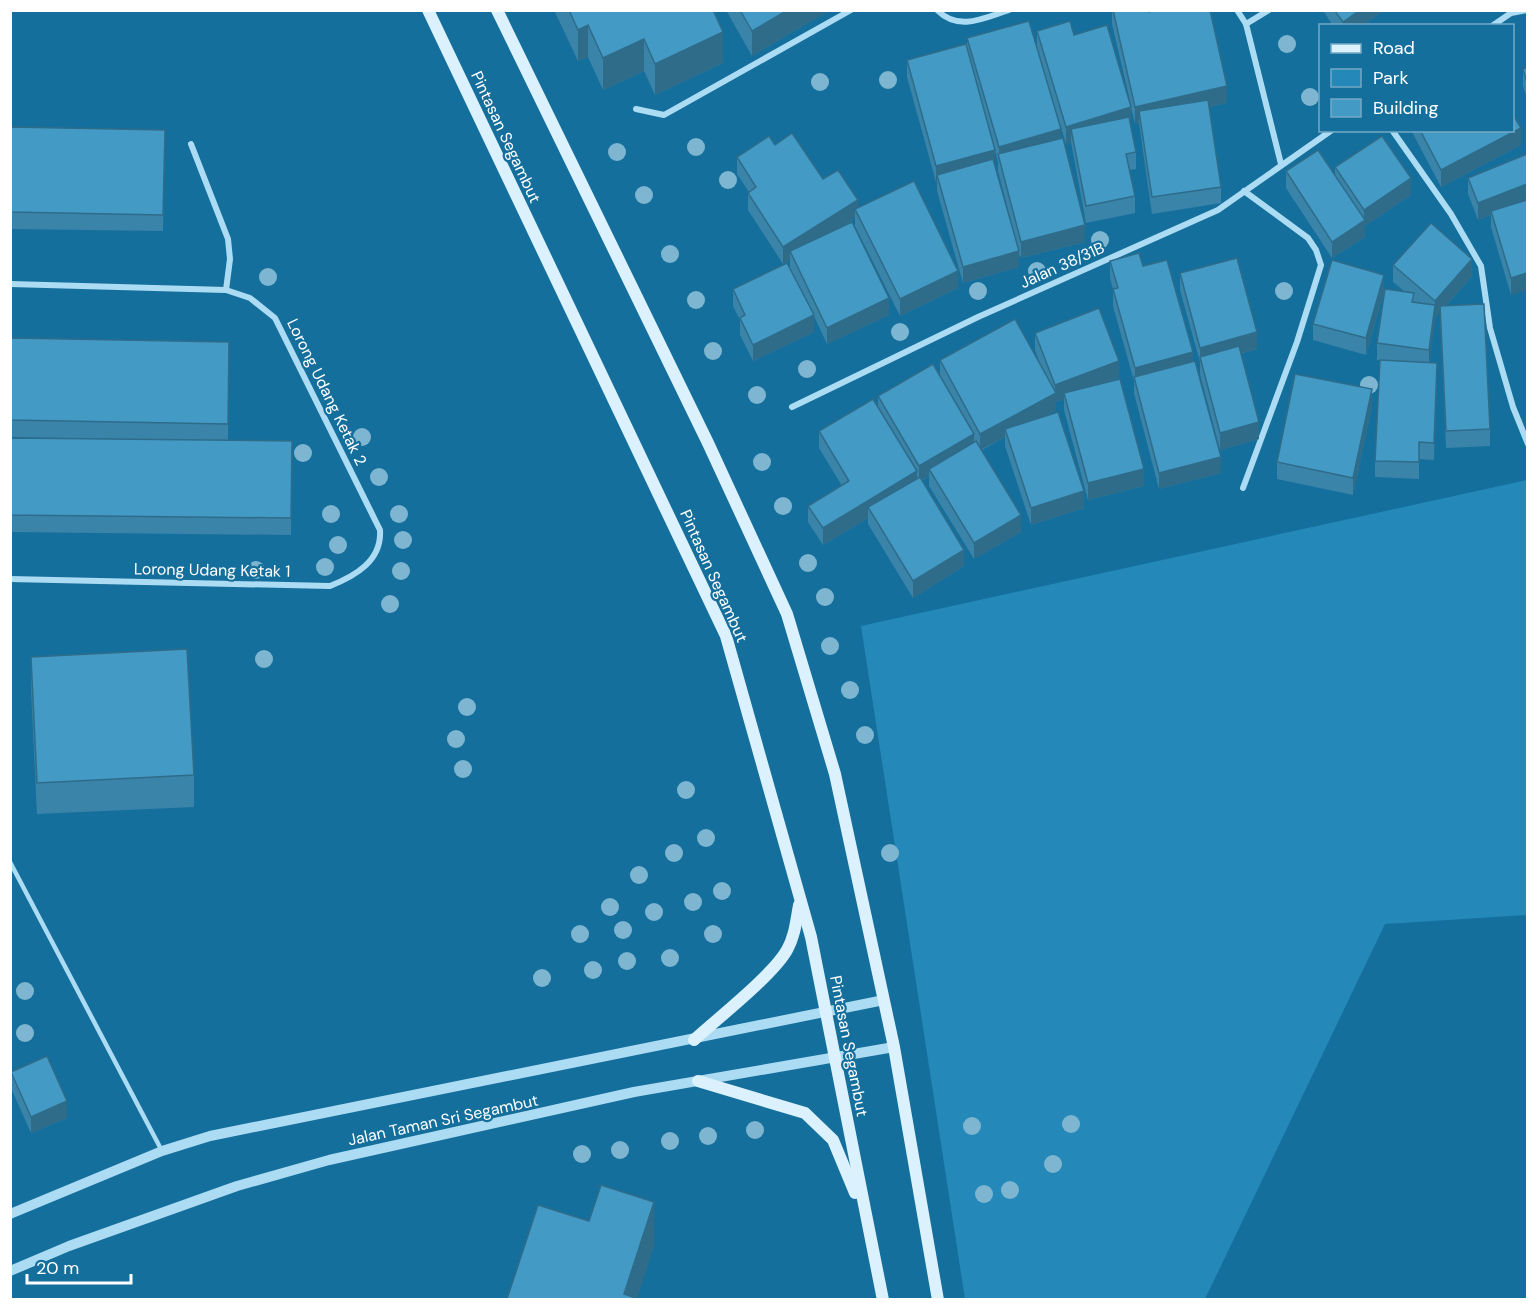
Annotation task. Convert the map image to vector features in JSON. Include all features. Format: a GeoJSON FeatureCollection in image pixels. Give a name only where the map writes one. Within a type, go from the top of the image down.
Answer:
{"type":"FeatureCollection","features":[{"type":"Feature","properties":{"kind":"main road","name":"Pintasan Segambut"},"geometry":{"type":"LineString","coordinates":[[428,10],[726,636],[811,937],[883,1299]]}},
{"type":"Feature","properties":{"kind":"main road"},"geometry":{"type":"LineString","coordinates":[[497,10],[708,443],[787,614],[835,774],[894,1047],[938,1299]]}},
{"type":"Feature","properties":{"kind":"main road"},"geometry":{"type":"LineString","coordinates":[[694,1040],[775,966],[787,951],[795,931],[800,900]]}},
{"type":"Feature","properties":{"kind":"main road"},"geometry":{"type":"LineString","coordinates":[[698,1081],[805,1113],[832,1140],[866,1219]]}},
{"type":"Feature","properties":{"kind":"street"},"geometry":{"type":"LineString","coordinates":[[636,109],[664,115],[851,10]]}},
{"type":"Feature","properties":{"kind":"street"},"geometry":{"type":"LineString","coordinates":[[937,10],[945,19],[963,24],[1009,10]]}},
{"type":"Feature","properties":{"kind":"street"},"geometry":{"type":"LineString","coordinates":[[1237,10],[1246,24],[1281,164]]}},
{"type":"Feature","properties":{"kind":"street"},"geometry":{"type":"LineString","coordinates":[[1246,24],[1269,10]]}},
{"type":"Feature","properties":{"kind":"street"},"geometry":{"type":"LineString","coordinates":[[1495,24],[1510,12],[1527,10]]}},
{"type":"Feature","properties":{"kind":"street","name":"Jalan 38/31B"},"geometry":{"type":"LineString","coordinates":[[792,407],[978,317],[1218,210],[1329,132]]}},
{"type":"Feature","properties":{"kind":"street"},"geometry":{"type":"LineString","coordinates":[[1393,132],[1451,214],[1481,266],[1490,328],[1513,407],[1527,444]]}},
{"type":"Feature","properties":{"kind":"street"},"geometry":{"type":"LineString","coordinates":[[191,144],[228,239],[230,259],[226,290]]}},
{"type":"Feature","properties":{"kind":"street"},"geometry":{"type":"LineString","coordinates":[[1243,488],[1297,342],[1320,264],[1316,250],[1308,238],[1244,192]]}},
{"type":"Feature","properties":{"kind":"street","name":"Lorong Udang Ketak 2"},"geometry":{"type":"LineString","coordinates":[[10,284],[226,290],[250,298],[275,318],[380,530]]}},
{"type":"Feature","properties":{"kind":"street","name":"Lorong Udang Ketak 1"},"geometry":{"type":"LineString","coordinates":[[10,579],[330,586],[351,578],[369,563],[381,542],[380,530]]}},
{"type":"Feature","properties":{"kind":"street","name":"Jalan Taman Sri Segambut"},"geometry":{"type":"LineString","coordinates":[[10,1214],[162,1151],[210,1136],[825,1014],[884,1000]]}},
{"type":"Feature","properties":{"kind":"street","name":"Jalan Taman Sri Segambut"},"geometry":{"type":"LineString","coordinates":[[10,1271],[69,1246],[237,1186],[328,1160],[634,1092],[894,1047]]}},
{"type":"Feature","properties":{"kind":"lane"},"geometry":{"type":"LineString","coordinates":[[10,862],[162,1151]]}},
{"type":"Feature","properties":{"kind":"green space"},"geometry":{"type":"Polygon","coordinates":[[[1527,480],[1527,915],[1385,924],[1205,1299],[965,1299],[861,626],[1527,480]]]}},
{"type":"Feature","properties":{"kind":"building"},"geometry":{"type":"Polygon","coordinates":[[[569,10],[713,10],[723,32],[655,64],[644,39],[603,58],[588,25],[578,30],[569,10]]]}},
{"type":"Feature","properties":{"kind":"building"},"geometry":{"type":"Polygon","coordinates":[[[740,10],[788,10],[752,31],[740,10]]]}},
{"type":"Feature","properties":{"kind":"building"},"geometry":{"type":"Polygon","coordinates":[[[1113,10],[1149,10],[1149,12],[1154,10],[1210,10],[1227,86],[1135,107],[1113,10]]]}},
{"type":"Feature","properties":{"kind":"building"},"geometry":{"type":"Polygon","coordinates":[[[1334,10],[1360,10],[1343,22],[1334,10]]]}},
{"type":"Feature","properties":{"kind":"building"},"geometry":{"type":"Polygon","coordinates":[[[1029,21],[1061,129],[999,147],[967,38],[1029,21]]]}},
{"type":"Feature","properties":{"kind":"building"},"geometry":{"type":"Polygon","coordinates":[[[1070,21],[1074,35],[1107,25],[1131,107],[1066,127],[1037,31],[1070,21]]]}},
{"type":"Feature","properties":{"kind":"building"},"geometry":{"type":"Polygon","coordinates":[[[966,44],[995,150],[936,166],[907,60],[966,44]]]}},
{"type":"Feature","properties":{"kind":"building"},"geometry":{"type":"Polygon","coordinates":[[[1527,68],[1527,82],[1523,69],[1527,68]]]}},
{"type":"Feature","properties":{"kind":"building"},"geometry":{"type":"Polygon","coordinates":[[[1208,100],[1221,187],[1152,197],[1139,111],[1208,100]]]}},
{"type":"Feature","properties":{"kind":"building"},"geometry":{"type":"Polygon","coordinates":[[[1514,116],[1521,128],[1514,132],[1514,116]]]}},
{"type":"Feature","properties":{"kind":"building"},"geometry":{"type":"Polygon","coordinates":[[[1129,117],[1136,152],[1126,154],[1135,196],[1086,206],[1071,129],[1129,117]]]}},
{"type":"Feature","properties":{"kind":"building"},"geometry":{"type":"Polygon","coordinates":[[[10,127],[165,130],[163,215],[10,212],[10,127]]]}},
{"type":"Feature","properties":{"kind":"building"},"geometry":{"type":"Polygon","coordinates":[[[1421,132],[1513,132],[1441,170],[1421,132]]]}},
{"type":"Feature","properties":{"kind":"building"},"geometry":{"type":"Polygon","coordinates":[[[792,133],[823,179],[838,170],[858,200],[783,247],[748,193],[756,187],[737,157],[769,136],[775,145],[792,133]]]}},
{"type":"Feature","properties":{"kind":"building"},"geometry":{"type":"Polygon","coordinates":[[[1382,136],[1411,178],[1364,210],[1335,167],[1382,136]]]}},
{"type":"Feature","properties":{"kind":"building"},"geometry":{"type":"Polygon","coordinates":[[[1063,138],[1085,225],[1021,242],[998,154],[1063,138]]]}},
{"type":"Feature","properties":{"kind":"building"},"geometry":{"type":"Polygon","coordinates":[[[1318,150],[1365,220],[1332,242],[1286,171],[1318,150]]]}},
{"type":"Feature","properties":{"kind":"building"},"geometry":{"type":"Polygon","coordinates":[[[1527,154],[1527,184],[1478,203],[1468,178],[1527,154]]]}},
{"type":"Feature","properties":{"kind":"building"},"geometry":{"type":"Polygon","coordinates":[[[993,159],[1019,251],[963,267],[937,175],[993,159]]]}},
{"type":"Feature","properties":{"kind":"building"},"geometry":{"type":"Polygon","coordinates":[[[914,181],[958,271],[900,299],[855,209],[914,181]]]}},
{"type":"Feature","properties":{"kind":"building"},"geometry":{"type":"Polygon","coordinates":[[[1527,200],[1527,273],[1511,278],[1491,211],[1527,200]]]}},
{"type":"Feature","properties":{"kind":"building"},"geometry":{"type":"Polygon","coordinates":[[[852,222],[889,298],[827,328],[790,251],[852,222]]]}},
{"type":"Feature","properties":{"kind":"building"},"geometry":{"type":"Polygon","coordinates":[[[1431,223],[1472,259],[1435,301],[1393,265],[1431,223]]]}},
{"type":"Feature","properties":{"kind":"building"},"geometry":{"type":"Polygon","coordinates":[[[1139,253],[1143,266],[1167,260],[1193,352],[1135,368],[1113,289],[1118,288],[1110,261],[1139,253]]]}},
{"type":"Feature","properties":{"kind":"building"},"geometry":{"type":"Polygon","coordinates":[[[1237,258],[1257,332],[1200,348],[1180,273],[1237,258]]]}},
{"type":"Feature","properties":{"kind":"building"},"geometry":{"type":"Polygon","coordinates":[[[1332,260],[1384,275],[1366,338],[1313,324],[1332,260]]]}},
{"type":"Feature","properties":{"kind":"building"},"geometry":{"type":"Polygon","coordinates":[[[787,263],[814,315],[753,345],[740,318],[745,315],[733,289],[787,263]]]}},
{"type":"Feature","properties":{"kind":"building"},"geometry":{"type":"Polygon","coordinates":[[[1385,289],[1414,293],[1412,302],[1435,305],[1429,350],[1377,343],[1385,289]]]}},
{"type":"Feature","properties":{"kind":"building"},"geometry":{"type":"Polygon","coordinates":[[[1484,304],[1490,429],[1446,431],[1440,306],[1484,304]]]}},
{"type":"Feature","properties":{"kind":"building"},"geometry":{"type":"Polygon","coordinates":[[[1099,308],[1119,361],[1055,385],[1035,333],[1099,308]]]}},
{"type":"Feature","properties":{"kind":"building"},"geometry":{"type":"Polygon","coordinates":[[[1015,319],[1056,393],[980,434],[940,360],[1015,319]]]}},
{"type":"Feature","properties":{"kind":"building"},"geometry":{"type":"Polygon","coordinates":[[[10,338],[229,342],[228,424],[10,420],[10,338]]]}},
{"type":"Feature","properties":{"kind":"building"},"geometry":{"type":"Polygon","coordinates":[[[1239,346],[1259,422],[1220,433],[1200,357],[1239,346]]]}},
{"type":"Feature","properties":{"kind":"building"},"geometry":{"type":"Polygon","coordinates":[[[1380,360],[1437,363],[1434,443],[1419,442],[1419,462],[1375,461],[1380,360]]]}},
{"type":"Feature","properties":{"kind":"building"},"geometry":{"type":"Polygon","coordinates":[[[1195,361],[1221,457],[1159,473],[1134,377],[1195,361]]]}},
{"type":"Feature","properties":{"kind":"building"},"geometry":{"type":"Polygon","coordinates":[[[933,364],[974,434],[919,466],[878,396],[933,364]]]}},
{"type":"Feature","properties":{"kind":"building"},"geometry":{"type":"Polygon","coordinates":[[[1295,374],[1372,389],[1353,478],[1277,462],[1295,374]]]}},
{"type":"Feature","properties":{"kind":"building"},"geometry":{"type":"Polygon","coordinates":[[[1120,379],[1144,469],[1088,483],[1064,393],[1120,379]]]}},
{"type":"Feature","properties":{"kind":"building"},"geometry":{"type":"Polygon","coordinates":[[[873,399],[917,471],[823,528],[808,506],[849,481],[819,431],[873,399]]]}},
{"type":"Feature","properties":{"kind":"building"},"geometry":{"type":"Polygon","coordinates":[[[1058,412],[1084,491],[1031,508],[1005,429],[1058,412]]]}},
{"type":"Feature","properties":{"kind":"building"},"geometry":{"type":"Polygon","coordinates":[[[10,438],[292,441],[291,518],[10,515],[10,438]]]}},
{"type":"Feature","properties":{"kind":"building"},"geometry":{"type":"Polygon","coordinates":[[[976,441],[1021,515],[974,543],[929,469],[976,441]]]}},
{"type":"Feature","properties":{"kind":"building"},"geometry":{"type":"Polygon","coordinates":[[[920,477],[964,550],[913,581],[868,507],[920,477]]]}},
{"type":"Feature","properties":{"kind":"building"},"geometry":{"type":"Polygon","coordinates":[[[187,649],[194,775],[37,783],[31,657],[187,649]]]}},
{"type":"Feature","properties":{"kind":"building"},"geometry":{"type":"Polygon","coordinates":[[[47,1056],[67,1101],[31,1117],[11,1072],[47,1056]]]}},
{"type":"Feature","properties":{"kind":"building"},"geometry":{"type":"Polygon","coordinates":[[[601,1185],[654,1202],[624,1294],[636,1299],[507,1299],[538,1205],[589,1221],[601,1185]]]}}]}
